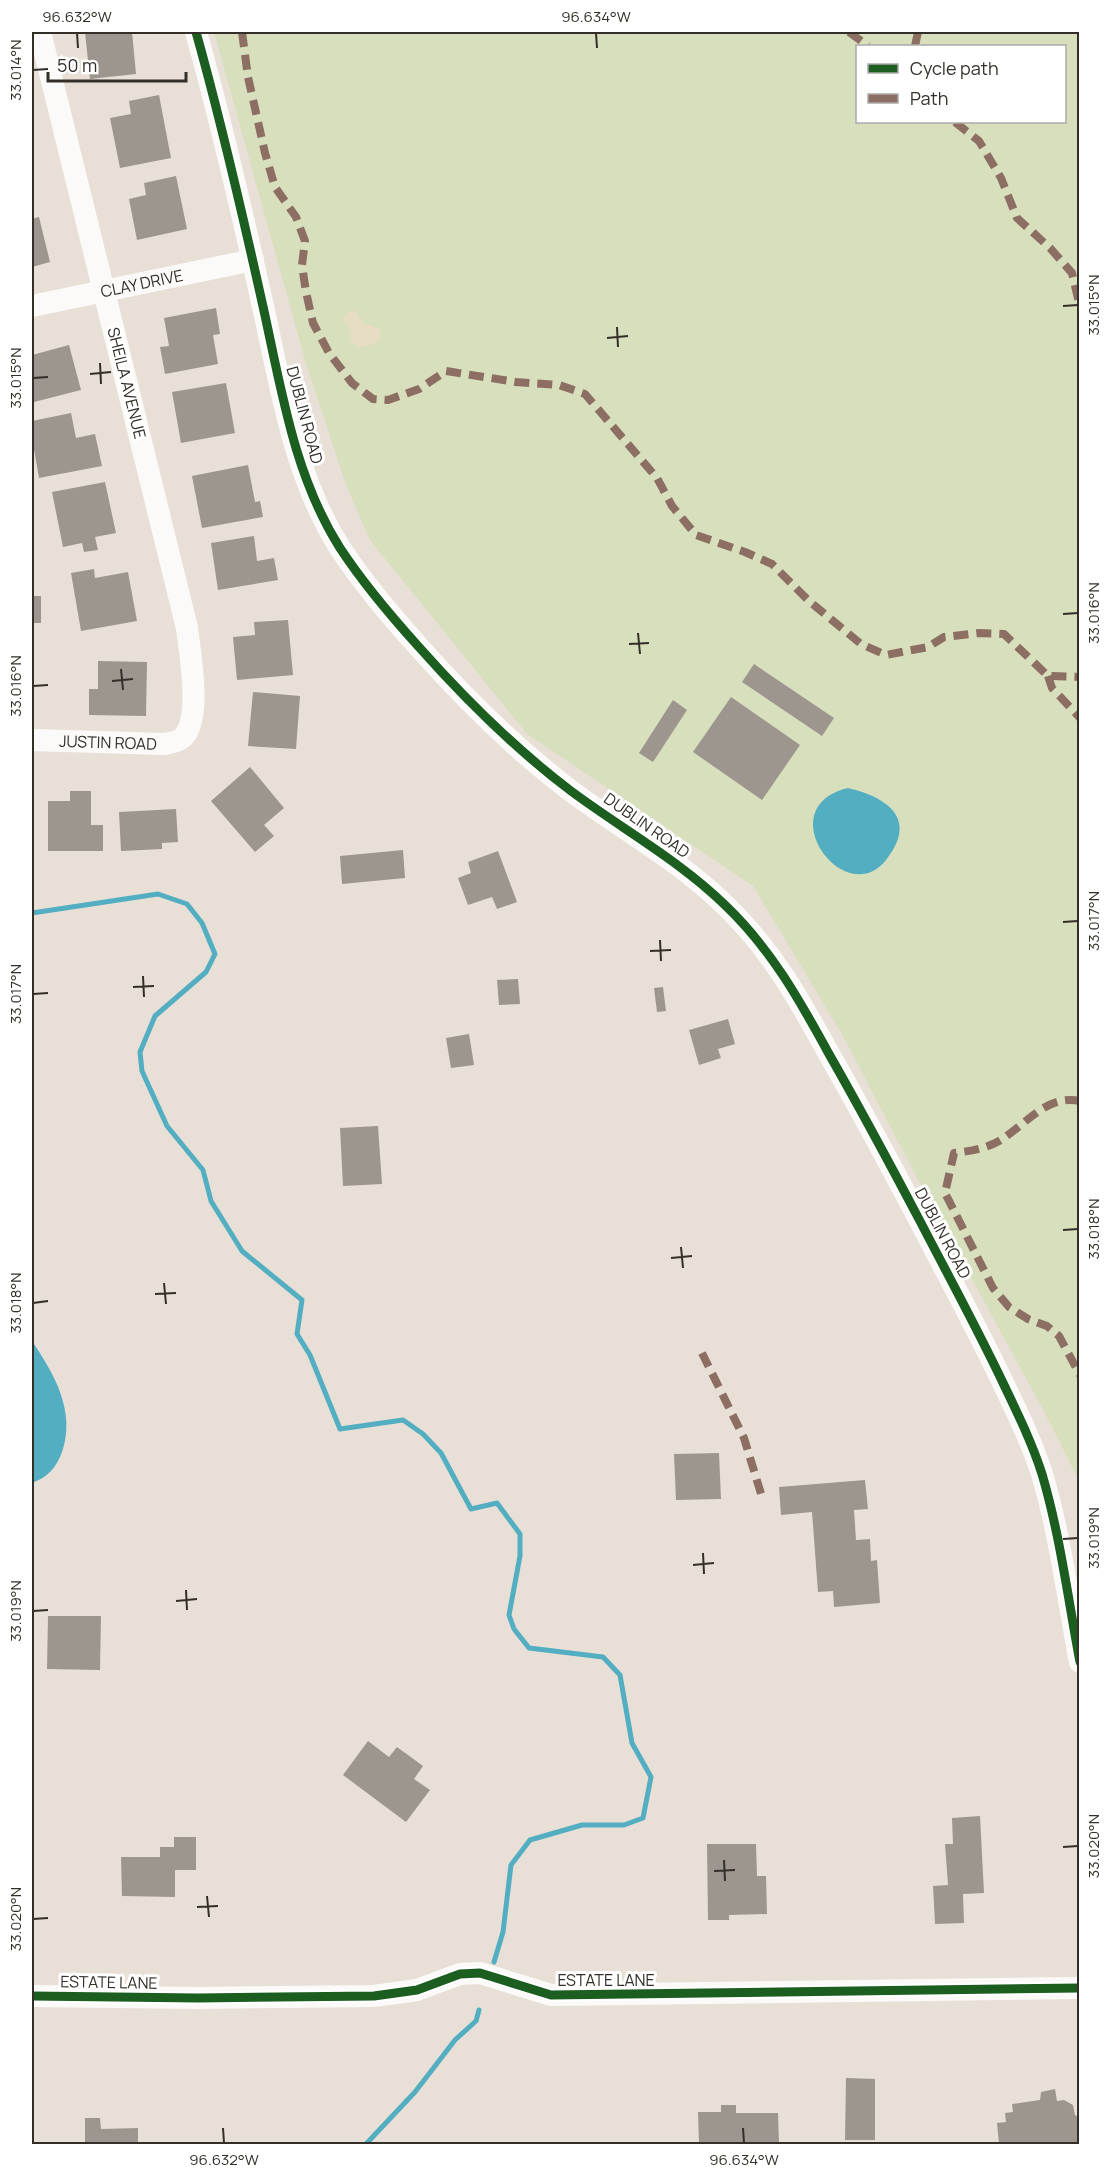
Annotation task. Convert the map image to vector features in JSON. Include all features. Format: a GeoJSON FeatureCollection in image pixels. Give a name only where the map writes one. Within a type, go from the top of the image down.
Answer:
{"type":"FeatureCollection","features":[{"type":"Feature","properties":{"kind":"street","name":"SHEILA AVENUE"},"geometry":{"type":"LineString","coordinates":[[39,32],[187,627],[194,698],[185,736]]}},
{"type":"Feature","properties":{"kind":"street","name":"DUBLIN ROAD"},"geometry":{"type":"LineString","coordinates":[[196,32],[253,260],[291,435],[329,530],[358,574],[433,664],[503,736],[576,795],[678,865],[710,890],[743,923],[774,960],[794,990],[863,1114],[963,1303],[1025,1428],[1042,1474],[1054,1523],[1080,1662]]}},
{"type":"Feature","properties":{"kind":"street","name":"CLAY DRIVE"},"geometry":{"type":"LineString","coordinates":[[32,306],[253,260]]}},
{"type":"Feature","properties":{"kind":"street","name":"JUSTIN ROAD"},"geometry":{"type":"LineString","coordinates":[[32,740],[164,744],[176,742],[185,736]]}},
{"type":"Feature","properties":{"kind":"street","name":"ESTATE LANE"},"geometry":{"type":"LineString","coordinates":[[32,1996],[198,1998],[374,1996],[417,1990],[460,1974],[480,1973],[551,1995],[1080,1988]]}},
{"type":"Feature","properties":{"kind":"green space"},"geometry":{"type":"Polygon","coordinates":[[[214,32],[1079,32],[1079,1475],[1076,1475],[843,1036],[753,886],[527,734],[370,540],[346,485],[306,364],[214,32]]]}},
{"type":"Feature","properties":{"kind":"sand"},"geometry":{"type":"Polygon","coordinates":[[[350,311],[356,311],[364,323],[380,329],[380,337],[375,344],[358,347],[351,341],[351,329],[342,320],[350,311]]]}},
{"type":"Feature","properties":{"kind":"water"},"geometry":{"type":"Polygon","coordinates":[[[848,788],[875,797],[886,804],[894,812],[899,822],[899,833],[895,846],[886,860],[869,873],[852,873],[835,865],[822,851],[814,833],[814,815],[825,799],[848,788]]]}},
{"type":"Feature","properties":{"kind":"water"},"geometry":{"type":"Polygon","coordinates":[[[32,1341],[48,1366],[60,1394],[66,1422],[66,1437],[57,1463],[47,1475],[32,1483],[32,1341]]]}},
{"type":"Feature","properties":{"kind":"building"},"geometry":{"type":"Polygon","coordinates":[[[85,32],[132,32],[136,74],[90,79],[85,32]]]}},
{"type":"Feature","properties":{"kind":"building"},"geometry":{"type":"Polygon","coordinates":[[[159,95],[171,158],[120,168],[110,118],[131,114],[129,101],[159,95]]]}},
{"type":"Feature","properties":{"kind":"building"},"geometry":{"type":"Polygon","coordinates":[[[176,176],[187,229],[137,240],[129,199],[146,195],[144,183],[176,176]]]}},
{"type":"Feature","properties":{"kind":"building"},"geometry":{"type":"Polygon","coordinates":[[[39,217],[50,262],[32,267],[32,219],[39,217]]]}},
{"type":"Feature","properties":{"kind":"building"},"geometry":{"type":"Polygon","coordinates":[[[216,308],[220,334],[213,335],[218,364],[165,374],[160,347],[169,346],[164,318],[216,308]]]}},
{"type":"Feature","properties":{"kind":"building"},"geometry":{"type":"Polygon","coordinates":[[[69,345],[81,390],[34,402],[32,355],[69,345]]]}},
{"type":"Feature","properties":{"kind":"building"},"geometry":{"type":"Polygon","coordinates":[[[226,383],[235,433],[181,443],[172,392],[226,383]]]}},
{"type":"Feature","properties":{"kind":"building"},"geometry":{"type":"Polygon","coordinates":[[[71,413],[76,438],[95,434],[102,466],[39,478],[32,438],[32,421],[71,413]]]}},
{"type":"Feature","properties":{"kind":"building"},"geometry":{"type":"Polygon","coordinates":[[[248,465],[255,502],[260,501],[263,517],[202,528],[192,476],[248,465]]]}},
{"type":"Feature","properties":{"kind":"building"},"geometry":{"type":"Polygon","coordinates":[[[105,482],[116,533],[95,537],[98,550],[84,552],[82,543],[63,547],[52,492],[105,482]]]}},
{"type":"Feature","properties":{"kind":"building"},"geometry":{"type":"Polygon","coordinates":[[[254,536],[257,561],[274,558],[278,580],[218,590],[211,543],[254,536]]]}},
{"type":"Feature","properties":{"kind":"building"},"geometry":{"type":"Polygon","coordinates":[[[94,569],[95,578],[128,572],[137,621],[81,631],[71,573],[94,569]]]}},
{"type":"Feature","properties":{"kind":"building"},"geometry":{"type":"Polygon","coordinates":[[[32,596],[41,596],[41,623],[32,623],[32,596]]]}},
{"type":"Feature","properties":{"kind":"building"},"geometry":{"type":"Polygon","coordinates":[[[288,620],[293,675],[237,680],[233,637],[255,635],[254,622],[288,620]]]}},
{"type":"Feature","properties":{"kind":"building"},"geometry":{"type":"Polygon","coordinates":[[[98,661],[147,662],[146,716],[89,715],[89,689],[98,689],[98,661]]]}},
{"type":"Feature","properties":{"kind":"building"},"geometry":{"type":"Polygon","coordinates":[[[754,664],[834,718],[822,736],[742,682],[754,664]]]}},
{"type":"Feature","properties":{"kind":"building"},"geometry":{"type":"Polygon","coordinates":[[[253,692],[300,696],[296,749],[248,746],[253,692]]]}},
{"type":"Feature","properties":{"kind":"building"},"geometry":{"type":"Polygon","coordinates":[[[731,697],[800,745],[762,800],[693,752],[731,697]]]}},
{"type":"Feature","properties":{"kind":"building"},"geometry":{"type":"Polygon","coordinates":[[[673,700],[687,710],[653,762],[639,753],[673,700]]]}},
{"type":"Feature","properties":{"kind":"building"},"geometry":{"type":"Polygon","coordinates":[[[250,767],[284,808],[264,825],[274,836],[255,852],[211,801],[250,767]]]}},
{"type":"Feature","properties":{"kind":"building"},"geometry":{"type":"Polygon","coordinates":[[[70,791],[91,791],[91,825],[103,825],[103,851],[48,851],[48,801],[70,801],[70,791]]]}},
{"type":"Feature","properties":{"kind":"building"},"geometry":{"type":"Polygon","coordinates":[[[176,809],[178,842],[162,843],[162,849],[121,851],[119,812],[176,809]]]}},
{"type":"Feature","properties":{"kind":"building"},"geometry":{"type":"Polygon","coordinates":[[[403,850],[405,878],[342,884],[340,856],[403,850]]]}},
{"type":"Feature","properties":{"kind":"building"},"geometry":{"type":"Polygon","coordinates":[[[498,851],[517,902],[497,909],[492,897],[468,905],[458,878],[471,873],[468,862],[498,851]]]}},
{"type":"Feature","properties":{"kind":"building"},"geometry":{"type":"Polygon","coordinates":[[[518,979],[520,1004],[499,1005],[497,980],[518,979]]]}},
{"type":"Feature","properties":{"kind":"building"},"geometry":{"type":"Polygon","coordinates":[[[663,987],[666,1011],[657,1012],[654,988],[663,987]]]}},
{"type":"Feature","properties":{"kind":"building"},"geometry":{"type":"Polygon","coordinates":[[[728,1019],[735,1044],[718,1049],[721,1058],[699,1065],[689,1030],[728,1019]]]}},
{"type":"Feature","properties":{"kind":"building"},"geometry":{"type":"Polygon","coordinates":[[[469,1034],[474,1065],[451,1068],[446,1038],[469,1034]]]}},
{"type":"Feature","properties":{"kind":"building"},"geometry":{"type":"Polygon","coordinates":[[[378,1126],[382,1184],[343,1186],[340,1128],[378,1126]]]}},
{"type":"Feature","properties":{"kind":"building"},"geometry":{"type":"Polygon","coordinates":[[[719,1453],[721,1499],[676,1500],[674,1454],[719,1453]]]}},
{"type":"Feature","properties":{"kind":"building"},"geometry":{"type":"Polygon","coordinates":[[[865,1480],[868,1509],[854,1510],[856,1540],[870,1539],[871,1561],[877,1560],[880,1603],[834,1607],[833,1591],[818,1592],[812,1512],[781,1515],[779,1487],[865,1480]]]}},
{"type":"Feature","properties":{"kind":"building"},"geometry":{"type":"Polygon","coordinates":[[[48,1616],[101,1616],[100,1670],[47,1669],[48,1616]]]}},
{"type":"Feature","properties":{"kind":"building"},"geometry":{"type":"Polygon","coordinates":[[[368,1741],[389,1757],[397,1747],[423,1766],[414,1779],[430,1790],[406,1822],[343,1775],[368,1741]]]}},
{"type":"Feature","properties":{"kind":"building"},"geometry":{"type":"Polygon","coordinates":[[[980,1816],[984,1893],[963,1894],[964,1923],[935,1924],[933,1886],[948,1885],[945,1844],[953,1844],[952,1818],[980,1816]]]}},
{"type":"Feature","properties":{"kind":"building"},"geometry":{"type":"Polygon","coordinates":[[[174,1837],[196,1837],[196,1870],[175,1870],[175,1897],[122,1896],[121,1857],[160,1857],[160,1847],[174,1847],[174,1837]]]}},
{"type":"Feature","properties":{"kind":"building"},"geometry":{"type":"Polygon","coordinates":[[[707,1844],[756,1844],[757,1876],[766,1876],[767,1914],[729,1915],[729,1920],[708,1920],[707,1844]]]}},
{"type":"Feature","properties":{"kind":"building"},"geometry":{"type":"Polygon","coordinates":[[[846,2078],[875,2079],[875,2140],[845,2140],[846,2078]]]}},
{"type":"Feature","properties":{"kind":"building"},"geometry":{"type":"Polygon","coordinates":[[[1055,2089],[1057,2101],[1064,2100],[1073,2105],[1075,2115],[1080,2118],[1080,2144],[999,2144],[997,2123],[1006,2122],[1005,2113],[1013,2112],[1012,2104],[1040,2100],[1041,2092],[1055,2089]]]}},
{"type":"Feature","properties":{"kind":"building"},"geometry":{"type":"Polygon","coordinates":[[[721,2105],[736,2105],[736,2113],[778,2113],[779,2144],[699,2144],[698,2112],[721,2112],[721,2105]]]}},
{"type":"Feature","properties":{"kind":"building"},"geometry":{"type":"Polygon","coordinates":[[[85,2118],[100,2118],[101,2129],[138,2128],[138,2144],[85,2144],[85,2118]]]}},
{"type":"Feature","properties":{"kind":"waterway"},"geometry":{"type":"LineString","coordinates":[[32,913],[158,894],[187,904],[202,923],[215,954],[206,972],[155,1016],[140,1052],[142,1071],[167,1126],[203,1170],[211,1201],[242,1251],[302,1300],[297,1334],[310,1355],[340,1429],[403,1420],[423,1434],[441,1453],[471,1509],[497,1503],[520,1534],[520,1556],[509,1615],[514,1629],[529,1648],[603,1657],[620,1675],[632,1743],[651,1777],[643,1818],[624,1825],[582,1825],[530,1840],[511,1865],[503,1932],[494,1962]]}},
{"type":"Feature","properties":{"kind":"waterway"},"geometry":{"type":"LineString","coordinates":[[366,2144],[415,2092],[455,2040],[476,2021],[479,2010]]}},
{"type":"Feature","properties":{"kind":"marked path"},"geometry":{"type":"LineString","coordinates":[[242,32],[248,77],[275,187],[296,217],[305,241],[302,265],[313,323],[329,353],[352,383],[373,399],[388,400],[419,389],[446,371],[516,382],[559,385],[585,394],[657,478],[672,506],[696,535],[772,564],[809,601],[861,644],[886,655],[928,647],[944,637],[979,633],[1004,634],[1048,676],[1080,677]]}},
{"type":"Feature","properties":{"kind":"marked path"},"geometry":{"type":"LineString","coordinates":[[849,32],[867,45]]}},
{"type":"Feature","properties":{"kind":"marked path"},"geometry":{"type":"LineString","coordinates":[[915,45],[918,32]]}},
{"type":"Feature","properties":{"kind":"marked path"},"geometry":{"type":"LineString","coordinates":[[956,123],[979,141],[1001,178],[1017,218],[1050,248],[1072,273],[1080,307]]}},
{"type":"Feature","properties":{"kind":"marked path"},"geometry":{"type":"LineString","coordinates":[[1048,676],[1052,688],[1080,718]]}},
{"type":"Feature","properties":{"kind":"marked path"},"geometry":{"type":"LineString","coordinates":[[1080,1101],[1068,1100],[1047,1106],[994,1144],[954,1153],[945,1193],[993,1288],[1009,1307],[1028,1319],[1047,1326],[1059,1336],[1080,1375]]}},
{"type":"Feature","properties":{"kind":"marked path"},"geometry":{"type":"LineString","coordinates":[[702,1353],[744,1438],[762,1497]]}},
{"type":"Feature","properties":{"kind":"cycle path"},"geometry":{"type":"LineString","coordinates":[[196,32],[231,167],[290,429],[324,520],[358,574],[397,623],[472,704],[550,775],[670,859],[707,889],[741,922],[783,975],[898,1180],[984,1344],[1025,1429],[1042,1474],[1054,1520],[1080,1662]]}},
{"type":"Feature","properties":{"kind":"cycle path"},"geometry":{"type":"LineString","coordinates":[[32,1996],[198,1998],[374,1996],[417,1990],[460,1974],[480,1973],[551,1995],[1080,1988]]}}]}
